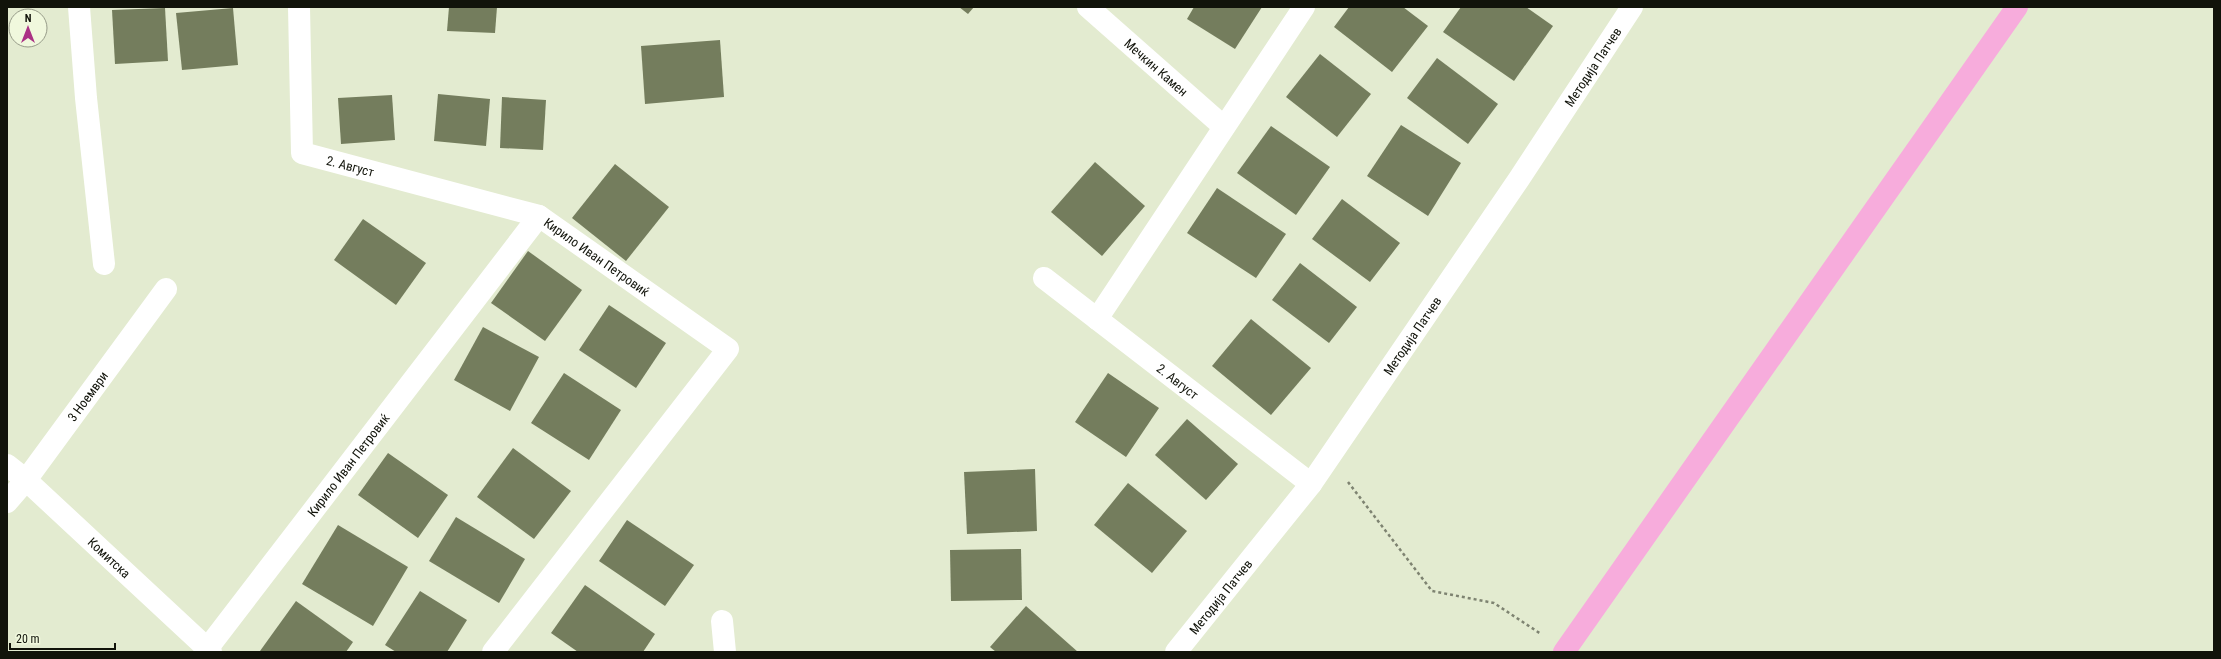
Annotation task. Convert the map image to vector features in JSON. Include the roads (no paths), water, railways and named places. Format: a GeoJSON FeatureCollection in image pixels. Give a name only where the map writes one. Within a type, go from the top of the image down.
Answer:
{"type":"FeatureCollection","features":[{"type":"Feature","properties":{"kind":"main road"},"geometry":{"type":"LineString","coordinates":[[1565,651],[2016,7]]}},
{"type":"Feature","properties":{"kind":"street"},"geometry":{"type":"LineString","coordinates":[[79,7],[86,98],[104,264]]}},
{"type":"Feature","properties":{"kind":"street","name":"2. Август"},"geometry":{"type":"LineString","coordinates":[[299,7],[302,153],[540,216]]}},
{"type":"Feature","properties":{"kind":"street","name":"Мечкин Камен"},"geometry":{"type":"LineString","coordinates":[[1088,7],[1224,127]]}},
{"type":"Feature","properties":{"kind":"street"},"geometry":{"type":"LineString","coordinates":[[1097,319],[1304,7]]}},
{"type":"Feature","properties":{"kind":"street","name":"Методиjа Патчев"},"geometry":{"type":"LineString","coordinates":[[1176,652],[1311,484],[1519,179],[1632,7]]}},
{"type":"Feature","properties":{"kind":"street","name":"Кирило Иван Петровиќ"},"geometry":{"type":"LineString","coordinates":[[209,650],[540,216],[728,350],[493,652]]}},
{"type":"Feature","properties":{"kind":"street","name":"2. Август"},"geometry":{"type":"LineString","coordinates":[[1044,278],[1311,484]]}},
{"type":"Feature","properties":{"kind":"street","name":"3 Ноември"},"geometry":{"type":"LineString","coordinates":[[7,502],[26,480],[166,290]]}},
{"type":"Feature","properties":{"kind":"street","name":"Комитска"},"geometry":{"type":"LineString","coordinates":[[7,465],[26,480],[209,650]]}},
{"type":"Feature","properties":{"kind":"street"},"geometry":{"type":"LineString","coordinates":[[722,622],[725,652]]}}]}
